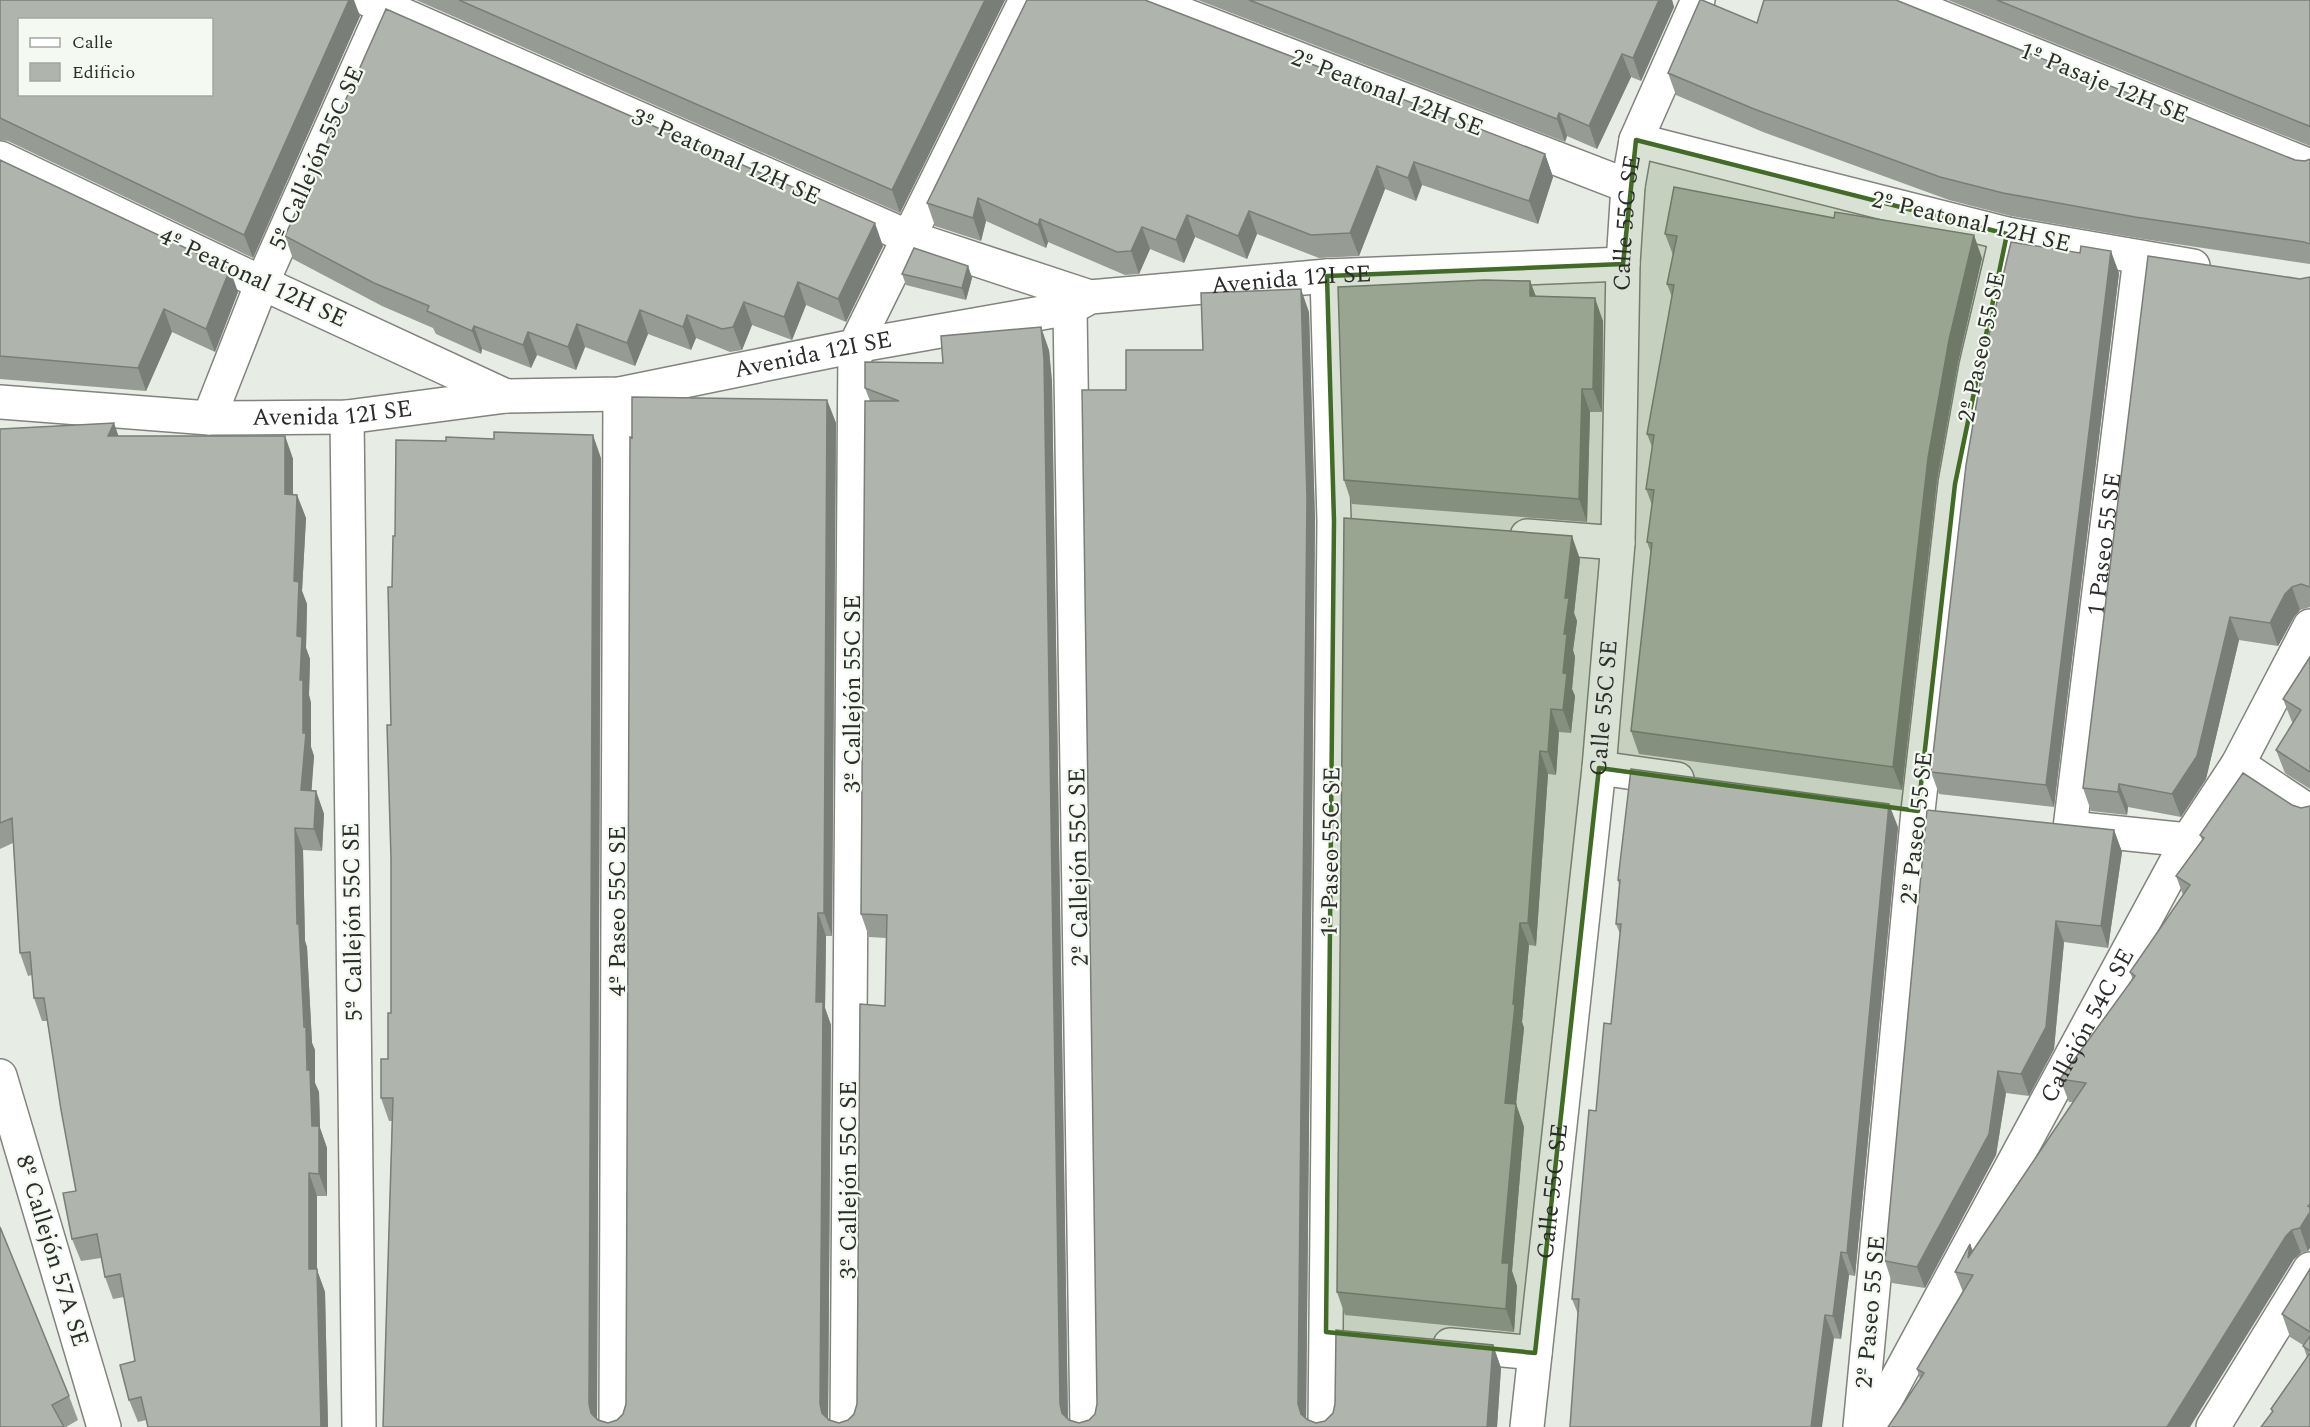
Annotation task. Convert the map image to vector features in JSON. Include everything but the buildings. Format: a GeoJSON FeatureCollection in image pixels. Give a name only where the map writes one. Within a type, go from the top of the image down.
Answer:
{"type":"FeatureCollection","features":[{"type":"Feature","properties":{"kind":"street","name":"3º Callejón 55C SE"},"geometry":{"type":"LineString","coordinates":[[847,1427],[855,346],[1026,0]]}},
{"type":"Feature","properties":{"kind":"street","name":"2º Peatonal 12H SE"},"geometry":{"type":"LineString","coordinates":[[1146,0],[1628,186]]}},
{"type":"Feature","properties":{"kind":"street","name":"Calle 55C SE"},"geometry":{"type":"LineString","coordinates":[[1527,1427],[1599,768],[1618,543],[1623,264],[1628,186],[1636,140],[1698,0]]}},
{"type":"Feature","properties":{"kind":"street","name":"1º Pasaje 12H SE"},"geometry":{"type":"LineString","coordinates":[[1898,0],[2310,166]]}},
{"type":"Feature","properties":{"kind":"street","name":"3º Peatonal 12H SE"},"geometry":{"type":"LineString","coordinates":[[380,2],[910,237],[1080,303]]}},
{"type":"Feature","properties":{"kind":"street","name":"5º Callejón 55C SE"},"geometry":{"type":"LineString","coordinates":[[209,418],[262,284],[380,2]]}},
{"type":"Feature","properties":{"kind":"street","name":"2º Peatonal 12H SE"},"geometry":{"type":"LineString","coordinates":[[1636,140],[2007,234],[2219,270]]}},
{"type":"Feature","properties":{"kind":"street","name":"4º Peatonal 12H SE"},"geometry":{"type":"LineString","coordinates":[[0,158],[262,284],[506,396]]}},
{"type":"Feature","properties":{"kind":"street","name":"2º Paseo 55 SE"},"geometry":{"type":"LineString","coordinates":[[1860,1427],[1906,809],[1955,484],[1976,366],[2007,234]]}},
{"type":"Feature","properties":{"kind":"street","name":"1 Paseo 55 SE"},"geometry":{"type":"LineString","coordinates":[[2140,258],[2058,827],[2188,840]]}},
{"type":"Feature","properties":{"kind":"street","name":"Avenida 12I SE"},"geometry":{"type":"LineString","coordinates":[[0,402],[209,418],[347,417],[506,396],[620,394],[1080,303],[1327,276],[1623,264]]}},
{"type":"Feature","properties":{"kind":"street","name":"1º Paseo 55C SE"},"geometry":{"type":"LineString","coordinates":[[1325,1427],[1346,522],[1327,276]]}},
{"type":"Feature","properties":{"kind":"street","name":"2º Callejón 55C SE"},"geometry":{"type":"LineString","coordinates":[[1080,303],[1087,1427]]}},
{"type":"Feature","properties":{"kind":"street","name":"4º Paseo 55C SE"},"geometry":{"type":"LineString","coordinates":[[616,1427],[620,394]]}},
{"type":"Feature","properties":{"kind":"street","name":"5º Callejón 55C SE"},"geometry":{"type":"LineString","coordinates":[[347,417],[359,1427]]}},
{"type":"Feature","properties":{"kind":"street"},"geometry":{"type":"LineString","coordinates":[[1500,534],[1618,543]]}},
{"type":"Feature","properties":{"kind":"street","name":"Callejón 54C SE"},"geometry":{"type":"LineString","coordinates":[[1871,1427],[2188,840],[2238,764],[2310,627]]}},
{"type":"Feature","properties":{"kind":"street"},"geometry":{"type":"LineString","coordinates":[[2238,764],[2310,812]]}},
{"type":"Feature","properties":{"kind":"street"},"geometry":{"type":"LineString","coordinates":[[1599,768],[1705,783]]}},
{"type":"Feature","properties":{"kind":"street"},"geometry":{"type":"LineString","coordinates":[[1906,809],[1953,815]]}},
{"type":"Feature","properties":{"kind":"street","name":"8º Callejón 57A SE"},"geometry":{"type":"LineString","coordinates":[[0,1076],[104,1427]]}},
{"type":"Feature","properties":{"kind":"street"},"geometry":{"type":"LineString","coordinates":[[2213,1427],[2310,1269]]}},
{"type":"Feature","properties":{"kind":"street"},"geometry":{"type":"LineString","coordinates":[[1326,1332],[1361,1335]]}},
{"type":"Feature","properties":{"kind":"street"},"geometry":{"type":"LineString","coordinates":[[1419,1341],[1535,1353]]}},
{"type":"Feature","properties":{"kind":"highlighted area"},"geometry":{"type":"Polygon","coordinates":[[[1636,140],[2007,234],[1955,484],[1918,811],[1599,768],[1535,1353],[1326,1332],[1334,521],[1327,276],[1623,264],[1636,140]]]}}]}
